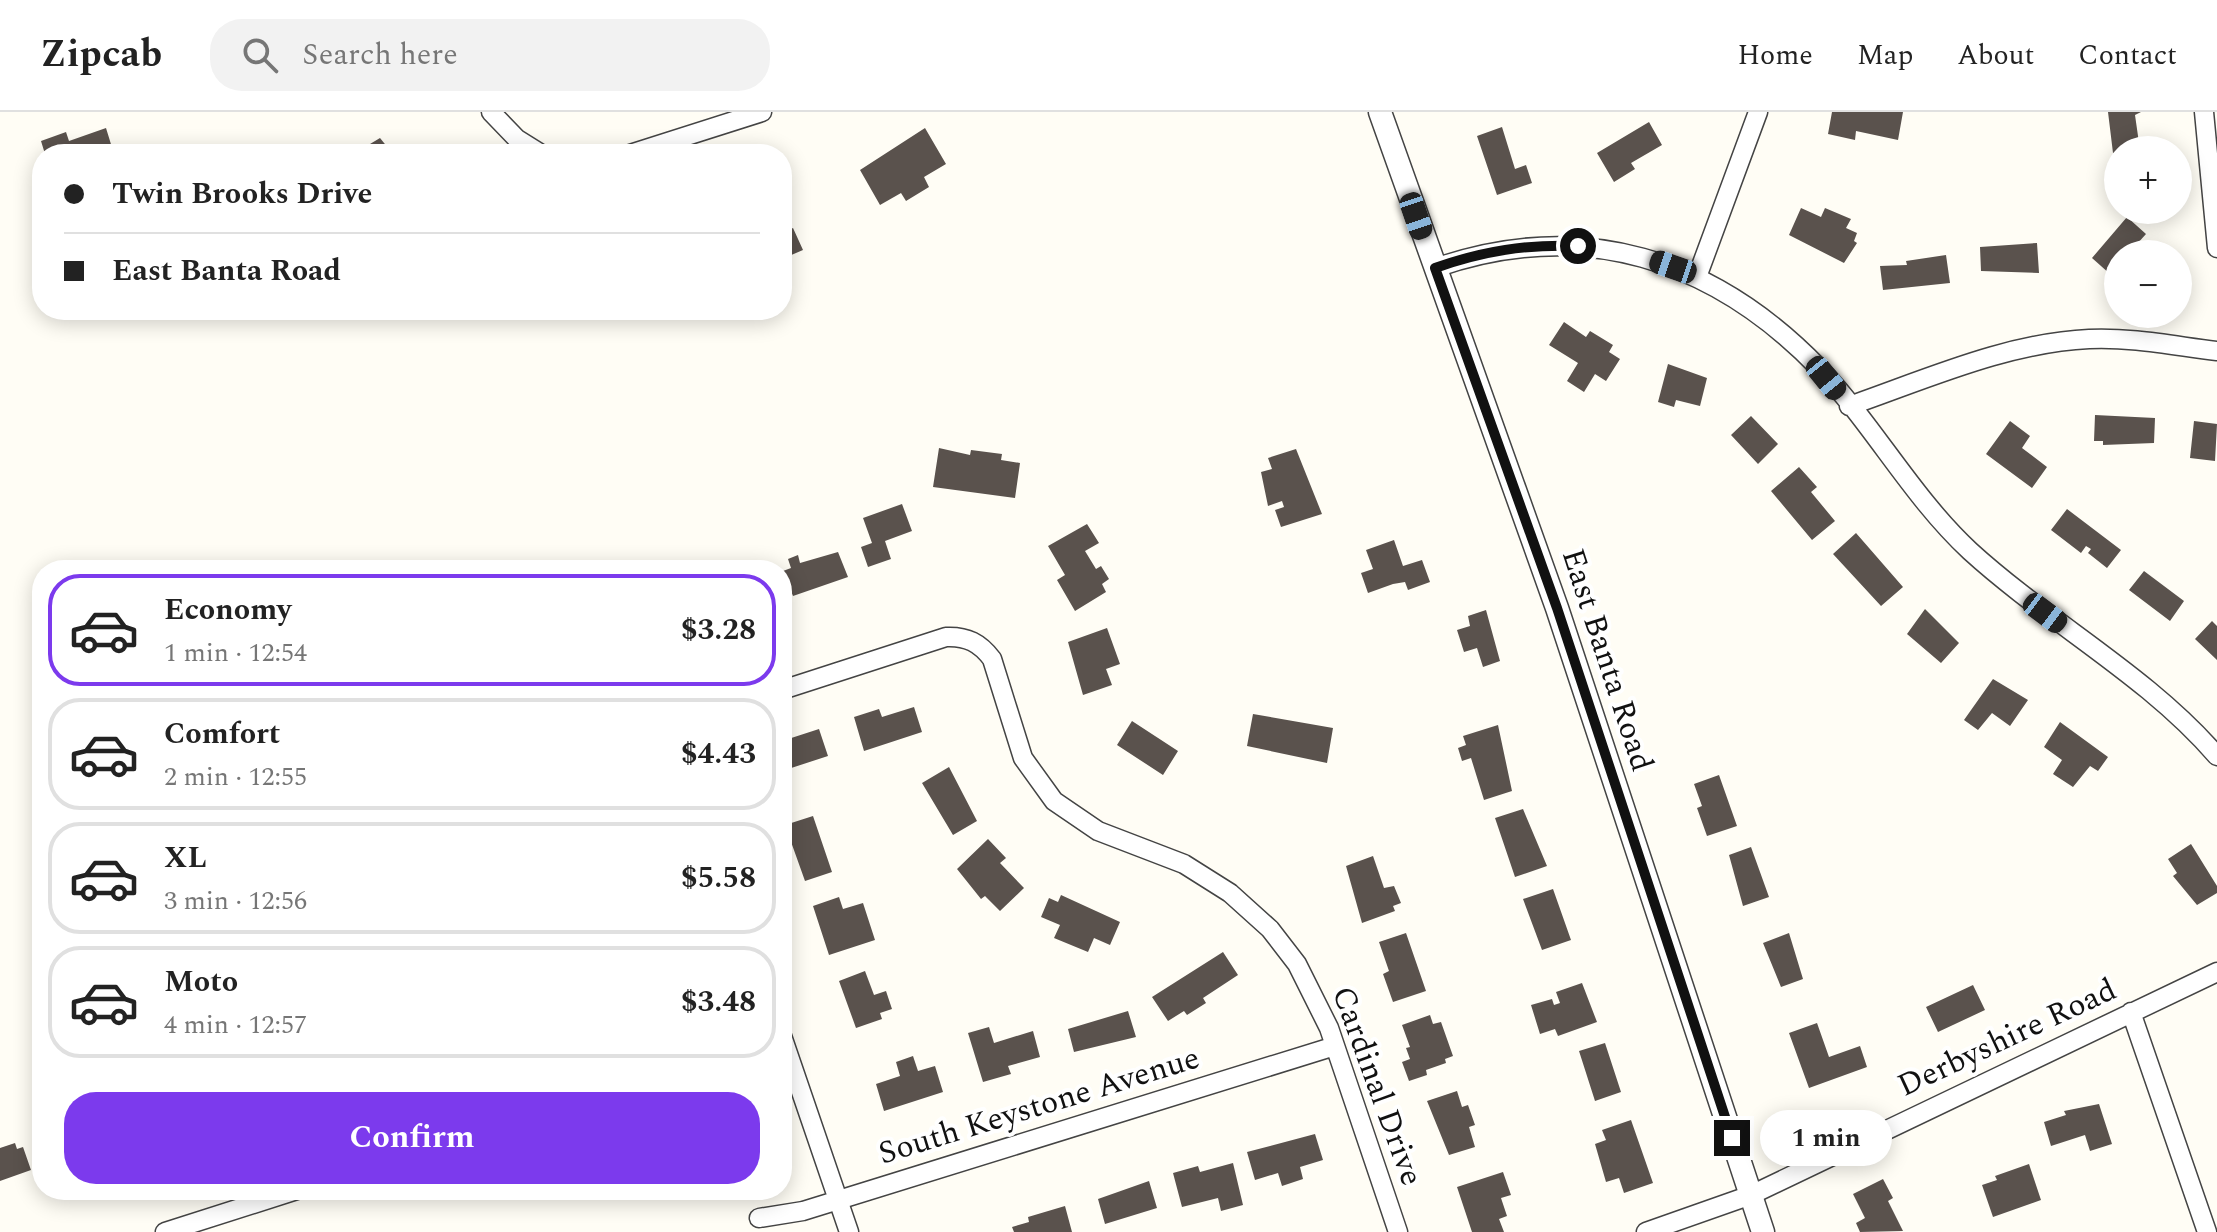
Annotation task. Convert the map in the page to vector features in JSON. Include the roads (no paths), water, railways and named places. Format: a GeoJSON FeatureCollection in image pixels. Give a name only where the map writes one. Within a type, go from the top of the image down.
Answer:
{"type":"FeatureCollection","features":[{"type":"Feature","properties":{"kind":"street"},"geometry":{"type":"LineString","coordinates":[[491,112],[525,144]]}},
{"type":"Feature","properties":{"kind":"street"},"geometry":{"type":"LineString","coordinates":[[661,144],[762,112]]}},
{"type":"Feature","properties":{"kind":"street","name":"East Banta Road"},"geometry":{"type":"LineString","coordinates":[[1380,112],[1557,608],[1763,1232]]}},
{"type":"Feature","properties":{"kind":"street"},"geometry":{"type":"LineString","coordinates":[[1697,277],[1758,112]]}},
{"type":"Feature","properties":{"kind":"street"},"geometry":{"type":"LineString","coordinates":[[2204,112],[2217,248]]}},
{"type":"Feature","properties":{"kind":"street"},"geometry":{"type":"LineString","coordinates":[[1435,268],[1490,251],[1561,245],[1631,254],[1697,277],[1777,329],[1822,371],[1968,549],[2030,603],[2150,692],[2217,756]]}},
{"type":"Feature","properties":{"kind":"street"},"geometry":{"type":"LineString","coordinates":[[1849,406],[2002,353],[2062,341],[2134,340],[2217,351]]}},
{"type":"Feature","properties":{"kind":"street","name":"Cardinal Drive"},"geometry":{"type":"LineString","coordinates":[[792,687],[943,638],[972,641],[992,659],[1023,758],[1054,801],[1098,831],[1184,864],[1230,893],[1270,929],[1297,964],[1322,1011],[1398,1232]]}},
{"type":"Feature","properties":{"kind":"street","name":"Derbyshire Road"},"geometry":{"type":"LineString","coordinates":[[1646,1232],[1751,1195],[2217,972]]}},
{"type":"Feature","properties":{"kind":"street"},"geometry":{"type":"LineString","coordinates":[[2131,1012],[2207,1232]]}},
{"type":"Feature","properties":{"kind":"street","name":"South Keystone Avenue"},"geometry":{"type":"LineString","coordinates":[[759,1218],[793,1214],[1335,1046]]}},
{"type":"Feature","properties":{"kind":"street"},"geometry":{"type":"LineString","coordinates":[[792,1065],[849,1232]]}},
{"type":"Feature","properties":{"kind":"street"},"geometry":{"type":"LineString","coordinates":[[165,1232],[266,1200]]}}]}
